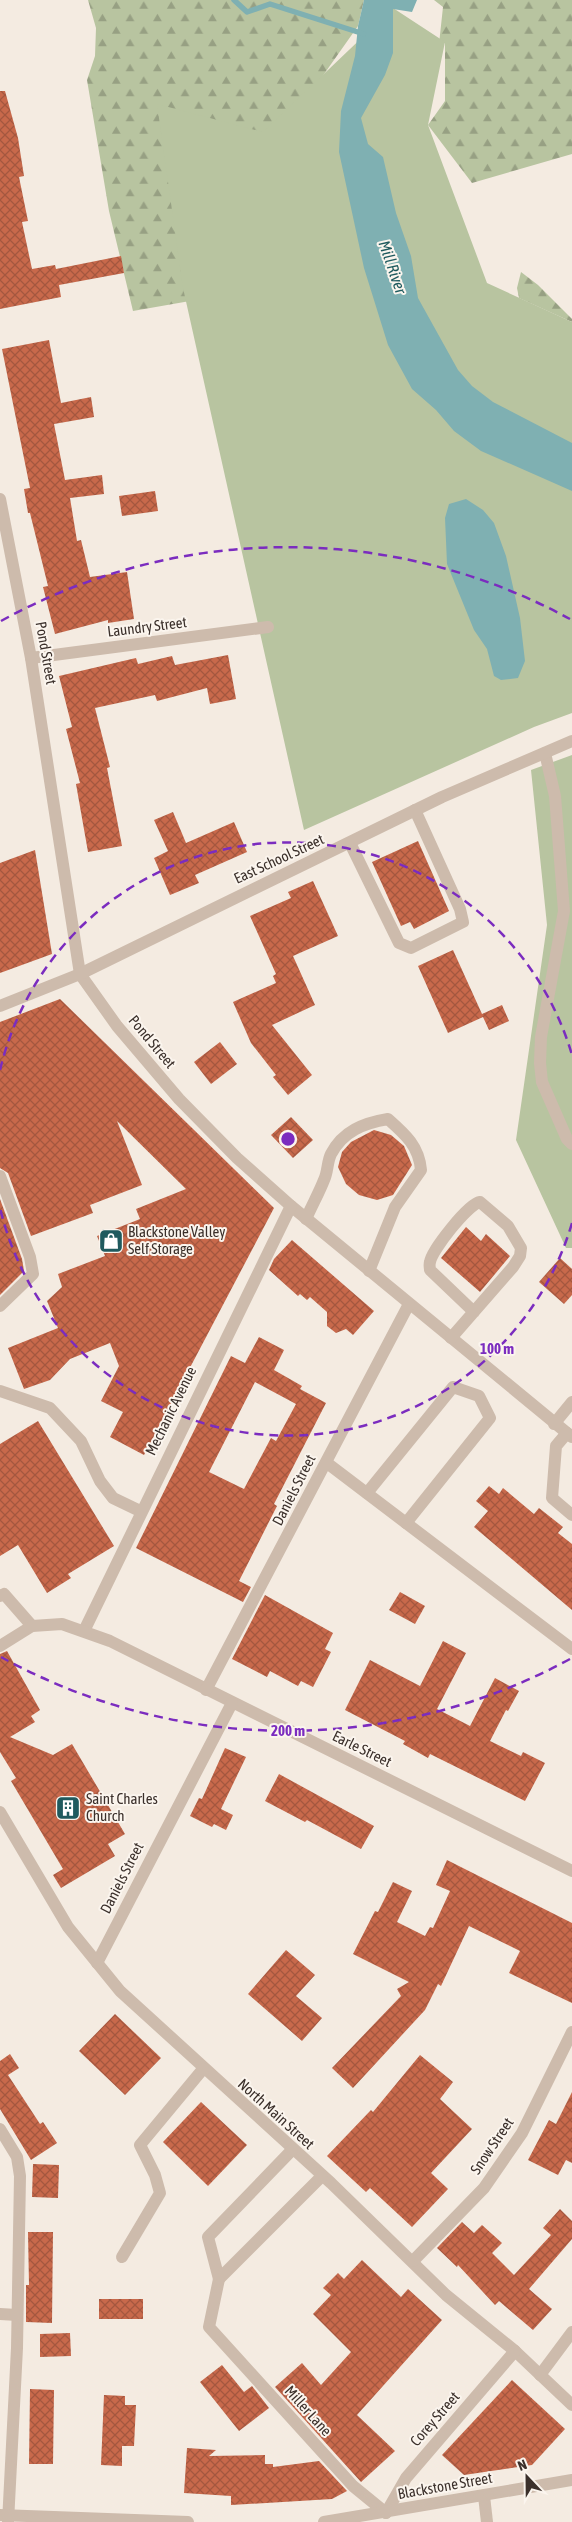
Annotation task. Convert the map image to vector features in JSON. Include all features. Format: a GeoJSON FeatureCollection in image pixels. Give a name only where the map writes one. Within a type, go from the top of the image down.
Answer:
{"type":"FeatureCollection","features":[{"type":"Feature","properties":{"kind":"street","name":"Pond Street"},"geometry":{"type":"LineString","coordinates":[[0,499],[30,658],[80,974],[117,1026],[179,1099],[237,1158],[291,1206],[554,1424],[570,1435]]}},
{"type":"Feature","properties":{"kind":"street","name":"Laundry Street"},"geometry":{"type":"LineString","coordinates":[[30,658],[268,627]]}},
{"type":"Feature","properties":{"kind":"street","name":"East School Street"},"geometry":{"type":"LineString","coordinates":[[0,1006],[80,974],[415,810],[572,741]]}},
{"type":"Feature","properties":{"kind":"street"},"geometry":{"type":"LineString","coordinates":[[545,753],[555,796],[564,911],[541,1037],[540,1064],[542,1082],[567,1139],[572,1144]]}},
{"type":"Feature","properties":{"kind":"street"},"geometry":{"type":"LineString","coordinates":[[350,843],[399,942],[410,948],[463,922],[460,909],[415,810]]}},
{"type":"Feature","properties":{"kind":"street"},"geometry":{"type":"LineString","coordinates":[[306,1218],[324,1180],[330,1155],[338,1144],[352,1130],[370,1122],[388,1118],[408,1136],[420,1155],[421,1170],[395,1207],[369,1270]]}},
{"type":"Feature","properties":{"kind":"street"},"geometry":{"type":"LineString","coordinates":[[0,1176],[30,1257],[33,1274],[0,1306]]}},
{"type":"Feature","properties":{"kind":"street"},"geometry":{"type":"LineString","coordinates":[[451,1338],[474,1312],[520,1256],[521,1248],[518,1240],[508,1226],[480,1202],[468,1209],[434,1254],[429,1264],[430,1270],[474,1312]]}},
{"type":"Feature","properties":{"kind":"street","name":"Mechanic Avenue"},"geometry":{"type":"LineString","coordinates":[[84,1631],[140,1511],[291,1206]]}},
{"type":"Feature","properties":{"kind":"street","name":"Daniels Street"},"geometry":{"type":"LineString","coordinates":[[206,1690],[409,1304]]}},
{"type":"Feature","properties":{"kind":"street"},"geometry":{"type":"LineString","coordinates":[[367,1493],[453,1387],[479,1396],[490,1418],[406,1523]]}},
{"type":"Feature","properties":{"kind":"street"},"geometry":{"type":"LineString","coordinates":[[0,1391],[50,1408],[81,1441],[100,1481],[112,1498],[140,1511]]}},
{"type":"Feature","properties":{"kind":"street"},"geometry":{"type":"LineString","coordinates":[[554,1424],[572,1402]]}},
{"type":"Feature","properties":{"kind":"street"},"geometry":{"type":"LineString","coordinates":[[570,1435],[556,1446],[552,1498],[572,1515]]}},
{"type":"Feature","properties":{"kind":"street"},"geometry":{"type":"LineString","coordinates":[[327,1463],[572,1649]]}},
{"type":"Feature","properties":{"kind":"street"},"geometry":{"type":"LineString","coordinates":[[0,1596],[4,1594],[32,1626],[0,1646]]}},
{"type":"Feature","properties":{"kind":"street","name":"Earle Street"},"geometry":{"type":"LineString","coordinates":[[32,1626],[62,1624],[110,1641],[572,1871]]}},
{"type":"Feature","properties":{"kind":"street","name":"Daniels Street"},"geometry":{"type":"LineString","coordinates":[[97,1963],[232,1703]]}},
{"type":"Feature","properties":{"kind":"street","name":"North Main Street"},"geometry":{"type":"LineString","coordinates":[[0,1812],[68,1927],[120,1991],[322,2176],[413,2261],[446,2295],[515,2351],[572,2405]]}},
{"type":"Feature","properties":{"kind":"street","name":"Snow Street"},"geometry":{"type":"LineString","coordinates":[[413,2261],[484,2188],[522,2133],[568,2051],[572,2032]]}},
{"type":"Feature","properties":{"kind":"street"},"geometry":{"type":"LineString","coordinates":[[122,2257],[160,2193],[155,2175],[140,2145],[202,2068]]}},
{"type":"Feature","properties":{"kind":"street"},"geometry":{"type":"LineString","coordinates":[[1,2132],[18,2157],[20,2176],[17,2315],[6,2517],[188,2522]]}},
{"type":"Feature","properties":{"kind":"street"},"geometry":{"type":"LineString","coordinates":[[219,2279],[208,2237],[292,2150]]}},
{"type":"Feature","properties":{"kind":"street"},"geometry":{"type":"LineString","coordinates":[[219,2279],[322,2176]]}},
{"type":"Feature","properties":{"kind":"street","name":"Miller Lane"},"geometry":{"type":"LineString","coordinates":[[219,2279],[209,2327],[353,2486],[386,2513]]}},
{"type":"Feature","properties":{"kind":"street"},"geometry":{"type":"LineString","coordinates":[[0,2314],[17,2315]]}},
{"type":"Feature","properties":{"kind":"street"},"geometry":{"type":"LineString","coordinates":[[540,2375],[572,2332]]}},
{"type":"Feature","properties":{"kind":"street","name":"Corey Street"},"geometry":{"type":"LineString","coordinates":[[386,2513],[406,2478],[515,2351]]}},
{"type":"Feature","properties":{"kind":"street","name":"Blackstone Street"},"geometry":{"type":"LineString","coordinates":[[324,2522],[572,2480]]}},
{"type":"Feature","properties":{"kind":"street"},"geometry":{"type":"LineString","coordinates":[[484,2496],[487,2522]]}},
{"type":"Feature","properties":{"kind":"green space"},"geometry":{"type":"Polygon","coordinates":[[[88,0],[364,0],[358,26],[317,84],[190,301],[133,311],[109,211],[87,80],[95,56],[96,28],[88,0]]]}},
{"type":"Feature","properties":{"kind":"green space"},"geometry":{"type":"Polygon","coordinates":[[[434,0],[572,0],[572,154],[472,183],[428,125],[445,101],[445,43],[439,44],[443,7],[434,0]]]}},
{"type":"Feature","properties":{"kind":"green space"},"geometry":{"type":"Polygon","coordinates":[[[393,8],[445,42],[428,125],[487,283],[572,322],[572,713],[534,727],[304,830],[183,288],[157,104],[263,132],[393,8]]]}},
{"type":"Feature","properties":{"kind":"green space"},"geometry":{"type":"Polygon","coordinates":[[[521,272],[538,285],[572,319],[572,322],[519,298],[517,288],[521,272]]]}},
{"type":"Feature","properties":{"kind":"green space"},"geometry":{"type":"Polygon","coordinates":[[[572,755],[572,1248],[566,1248],[516,1140],[547,925],[531,770],[572,755]]]}},
{"type":"Feature","properties":{"kind":"water","name":"Mill River"},"geometry":{"type":"Polygon","coordinates":[[[364,0],[417,0],[412,12],[393,9],[393,53],[385,75],[361,118],[368,144],[383,157],[396,213],[411,256],[418,298],[458,370],[472,386],[493,402],[572,443],[572,491],[481,451],[454,431],[436,410],[412,389],[388,345],[364,268],[339,152],[341,111],[355,56],[358,26],[364,0]]]}},
{"type":"Feature","properties":{"kind":"water"},"geometry":{"type":"Polygon","coordinates":[[[466,499],[483,510],[494,523],[506,556],[520,618],[525,661],[518,678],[501,680],[494,676],[487,649],[474,630],[447,564],[445,518],[449,504],[466,499]]]}},
{"type":"Feature","properties":{"kind":"building"},"geometry":{"type":"Polygon","coordinates":[[[0,91],[5,91],[18,138],[24,176],[19,177],[28,221],[22,222],[32,269],[55,265],[56,269],[121,256],[124,273],[59,285],[61,297],[0,309],[0,91]]]}},
{"type":"Feature","properties":{"kind":"building"},"geometry":{"type":"Polygon","coordinates":[[[49,340],[61,403],[91,397],[94,417],[54,424],[65,480],[102,475],[104,494],[70,498],[77,541],[81,540],[90,577],[127,572],[134,619],[108,623],[108,620],[55,634],[43,587],[48,586],[30,513],[28,513],[24,489],[30,488],[2,349],[49,340]]]}},
{"type":"Feature","properties":{"kind":"building"},"geometry":{"type":"Polygon","coordinates":[[[155,491],[158,511],[122,516],[119,496],[155,491]]]}},
{"type":"Feature","properties":{"kind":"building"},"geometry":{"type":"Polygon","coordinates":[[[228,655],[236,699],[210,704],[207,688],[157,701],[155,695],[95,708],[110,767],[107,768],[122,846],[88,852],[76,784],[80,783],[66,729],[72,727],[59,676],[136,658],[138,664],[172,656],[175,665],[228,655]]]}},
{"type":"Feature","properties":{"kind":"building"},"geometry":{"type":"Polygon","coordinates":[[[173,812],[186,843],[234,822],[247,852],[195,875],[199,883],[170,895],[154,858],[168,851],[154,820],[173,812]]]}},
{"type":"Feature","properties":{"kind":"building"},"geometry":{"type":"Polygon","coordinates":[[[418,841],[449,911],[414,929],[410,922],[401,926],[372,862],[418,841]]]}},
{"type":"Feature","properties":{"kind":"building"},"geometry":{"type":"Polygon","coordinates":[[[35,850],[52,954],[0,973],[0,863],[35,850]]]}},
{"type":"Feature","properties":{"kind":"building"},"geometry":{"type":"Polygon","coordinates":[[[313,881],[338,936],[293,956],[315,1005],[272,1025],[312,1075],[288,1095],[273,1077],[276,1075],[251,1043],[233,1002],[276,983],[273,976],[276,974],[250,916],[291,898],[288,892],[313,881]]]}},
{"type":"Feature","properties":{"kind":"building"},"geometry":{"type":"Polygon","coordinates":[[[453,950],[482,1014],[502,1005],[509,1021],[489,1030],[483,1017],[448,1033],[418,966],[453,950]]]}},
{"type":"Feature","properties":{"kind":"building"},"geometry":{"type":"Polygon","coordinates":[[[60,999],[274,1208],[144,1455],[110,1437],[123,1412],[101,1401],[119,1366],[110,1343],[70,1359],[50,1380],[24,1389],[8,1348],[58,1328],[47,1301],[62,1287],[58,1274],[105,1256],[97,1236],[140,1219],[136,1209],[186,1189],[117,1121],[142,1185],[90,1205],[93,1213],[31,1236],[8,1173],[0,1168],[0,1022],[60,999]]]}},
{"type":"Feature","properties":{"kind":"building"},"geometry":{"type":"Polygon","coordinates":[[[220,1042],[237,1064],[211,1084],[194,1062],[220,1042]]]}},
{"type":"Feature","properties":{"kind":"building"},"geometry":{"type":"Polygon","coordinates":[[[291,1117],[313,1140],[293,1158],[271,1135],[291,1117]]]}},
{"type":"Feature","properties":{"kind":"building"},"geometry":{"type":"Polygon","coordinates":[[[374,1130],[391,1135],[404,1146],[412,1165],[393,1195],[377,1200],[359,1195],[346,1184],[338,1167],[342,1152],[351,1142],[374,1130]]]}},
{"type":"Feature","properties":{"kind":"building"},"geometry":{"type":"Polygon","coordinates":[[[0,1199],[22,1259],[24,1271],[0,1295],[0,1199]]]}},
{"type":"Feature","properties":{"kind":"building"},"geometry":{"type":"Polygon","coordinates":[[[466,1227],[481,1241],[486,1234],[510,1256],[480,1292],[441,1258],[466,1227]]]}},
{"type":"Feature","properties":{"kind":"building"},"geometry":{"type":"Polygon","coordinates":[[[292,1240],[374,1311],[353,1335],[346,1329],[336,1333],[327,1326],[327,1312],[310,1297],[307,1300],[300,1294],[298,1296],[269,1270],[274,1259],[292,1240]]]}},
{"type":"Feature","properties":{"kind":"building"},"geometry":{"type":"Polygon","coordinates":[[[560,1258],[572,1269],[572,1295],[564,1304],[539,1282],[560,1258]]]}},
{"type":"Feature","properties":{"kind":"building"},"geometry":{"type":"Polygon","coordinates":[[[259,1337],[284,1350],[274,1370],[302,1386],[300,1389],[326,1403],[274,1504],[277,1506],[239,1581],[251,1587],[243,1602],[136,1548],[231,1356],[245,1363],[259,1337]],[[255,1382],[209,1472],[244,1489],[271,1438],[276,1441],[296,1404],[255,1382]]]}},
{"type":"Feature","properties":{"kind":"building"},"geometry":{"type":"Polygon","coordinates":[[[38,1421],[114,1546],[68,1574],[71,1578],[47,1593],[18,1545],[0,1556],[0,1444],[38,1421]]]}},
{"type":"Feature","properties":{"kind":"building"},"geometry":{"type":"Polygon","coordinates":[[[489,1486],[499,1494],[503,1488],[534,1514],[539,1508],[563,1527],[558,1533],[572,1544],[572,1610],[474,1527],[488,1511],[476,1501],[489,1486]]]}},
{"type":"Feature","properties":{"kind":"building"},"geometry":{"type":"Polygon","coordinates":[[[400,1592],[425,1606],[415,1624],[389,1610],[400,1592]]]}},
{"type":"Feature","properties":{"kind":"building"},"geometry":{"type":"Polygon","coordinates":[[[265,1595],[333,1633],[325,1649],[331,1652],[313,1687],[301,1681],[298,1686],[270,1671],[267,1677],[232,1659],[265,1595]]]}},
{"type":"Feature","properties":{"kind":"building"},"geometry":{"type":"Polygon","coordinates":[[[443,1641],[466,1653],[437,1709],[470,1726],[495,1678],[519,1691],[508,1711],[506,1710],[490,1741],[521,1756],[523,1752],[545,1763],[525,1801],[430,1754],[428,1758],[403,1744],[405,1741],[345,1710],[370,1660],[420,1686],[443,1641]]]}},
{"type":"Feature","properties":{"kind":"building","name":"Saint Charles Church"},"geometry":{"type":"Polygon","coordinates":[[[7,1651],[40,1710],[31,1716],[35,1722],[10,1737],[53,1755],[72,1744],[125,1834],[108,1844],[115,1856],[61,1888],[53,1875],[63,1869],[11,1781],[16,1778],[0,1752],[0,1654],[7,1651]]]}},
{"type":"Feature","properties":{"kind":"building"},"geometry":{"type":"Polygon","coordinates":[[[225,1748],[246,1757],[221,1809],[233,1815],[226,1830],[214,1824],[212,1827],[190,1816],[199,1798],[202,1799],[225,1748]]]}},
{"type":"Feature","properties":{"kind":"building"},"geometry":{"type":"Polygon","coordinates":[[[279,1774],[374,1826],[361,1849],[307,1820],[305,1822],[265,1801],[279,1774]]]}},
{"type":"Feature","properties":{"kind":"building"},"geometry":{"type":"Polygon","coordinates":[[[447,1860],[572,1923],[572,2003],[509,1973],[520,1951],[469,1926],[441,1986],[438,1984],[425,2010],[353,2088],[332,2068],[401,1996],[397,1989],[409,1982],[353,1954],[375,1911],[378,1912],[393,1882],[412,1891],[397,1922],[425,1936],[430,1927],[433,1928],[450,1891],[436,1885],[447,1860]]]}},
{"type":"Feature","properties":{"kind":"building"},"geometry":{"type":"Polygon","coordinates":[[[286,1950],[315,1975],[296,1996],[322,2018],[302,2041],[248,1994],[286,1950]]]}},
{"type":"Feature","properties":{"kind":"building"},"geometry":{"type":"Polygon","coordinates":[[[115,2014],[161,2058],[125,2095],[79,2051],[115,2014]]]}},
{"type":"Feature","properties":{"kind":"building"},"geometry":{"type":"Polygon","coordinates":[[[10,2054],[19,2068],[8,2075],[40,2124],[43,2122],[57,2143],[31,2160],[0,2109],[0,2061],[10,2054]]]}},
{"type":"Feature","properties":{"kind":"building"},"geometry":{"type":"Polygon","coordinates":[[[420,2055],[453,2082],[440,2099],[472,2129],[431,2173],[448,2189],[412,2227],[370,2188],[366,2192],[327,2156],[371,2110],[373,2112],[420,2055]]]}},
{"type":"Feature","properties":{"kind":"building"},"geometry":{"type":"Polygon","coordinates":[[[572,2092],[572,2163],[566,2160],[558,2175],[528,2160],[549,2120],[556,2124],[572,2092]]]}},
{"type":"Feature","properties":{"kind":"building"},"geometry":{"type":"Polygon","coordinates":[[[201,2102],[247,2145],[208,2186],[163,2142],[201,2102]]]}},
{"type":"Feature","properties":{"kind":"building"},"geometry":{"type":"Polygon","coordinates":[[[33,2164],[59,2165],[58,2198],[32,2197],[33,2164]]]}},
{"type":"Feature","properties":{"kind":"building"},"geometry":{"type":"Polygon","coordinates":[[[560,2209],[572,2221],[572,2239],[529,2289],[552,2309],[533,2330],[499,2301],[495,2305],[458,2265],[457,2267],[437,2248],[462,2222],[474,2233],[482,2225],[502,2243],[492,2253],[514,2275],[551,2235],[543,2228],[560,2209]]]}},
{"type":"Feature","properties":{"kind":"building"},"geometry":{"type":"Polygon","coordinates":[[[28,2232],[53,2232],[52,2323],[26,2322],[26,2285],[29,2285],[28,2232]]]}},
{"type":"Feature","properties":{"kind":"building"},"geometry":{"type":"Polygon","coordinates":[[[362,2260],[401,2297],[408,2289],[442,2320],[357,2415],[395,2451],[361,2482],[275,2387],[302,2363],[321,2385],[351,2352],[313,2314],[331,2295],[323,2288],[338,2273],[344,2279],[362,2260]]]}},
{"type":"Feature","properties":{"kind":"building"},"geometry":{"type":"Polygon","coordinates":[[[99,2299],[143,2299],[143,2319],[99,2319],[99,2299]]]}},
{"type":"Feature","properties":{"kind":"building"},"geometry":{"type":"Polygon","coordinates":[[[70,2333],[71,2356],[40,2357],[40,2334],[70,2333]]]}},
{"type":"Feature","properties":{"kind":"building"},"geometry":{"type":"Polygon","coordinates":[[[222,2365],[244,2392],[252,2386],[269,2408],[239,2431],[200,2382],[222,2365]]]}},
{"type":"Feature","properties":{"kind":"building"},"geometry":{"type":"Polygon","coordinates":[[[512,2380],[565,2429],[532,2465],[464,2475],[442,2455],[512,2380]]]}},
{"type":"Feature","properties":{"kind":"building"},"geometry":{"type":"Polygon","coordinates":[[[30,2389],[54,2390],[53,2464],[29,2464],[30,2389]]]}},
{"type":"Feature","properties":{"kind":"building"},"geometry":{"type":"Polygon","coordinates":[[[104,2395],[125,2396],[125,2405],[136,2405],[134,2446],[122,2446],[122,2466],[101,2465],[104,2395]]]}},
{"type":"Feature","properties":{"kind":"building"},"geometry":{"type":"Polygon","coordinates":[[[187,2448],[216,2450],[209,2456],[265,2455],[265,2464],[273,2464],[273,2467],[319,2461],[347,2491],[332,2499],[231,2505],[231,2496],[184,2493],[187,2448]]]}},
{"type":"Feature","properties":{"kind":"waterway"},"geometry":{"type":"LineString","coordinates":[[234,0],[247,12],[270,4],[364,34]]}},
{"type":"Feature","properties":{"kind":"place","name":"Blackstone Valley Self Storage"},"geometry":{"type":"Point","coordinates":[111,1241]}},
{"type":"Feature","properties":{"kind":"place","name":"Saint Charles Church"},"geometry":{"type":"Point","coordinates":[68,1808]}}]}
